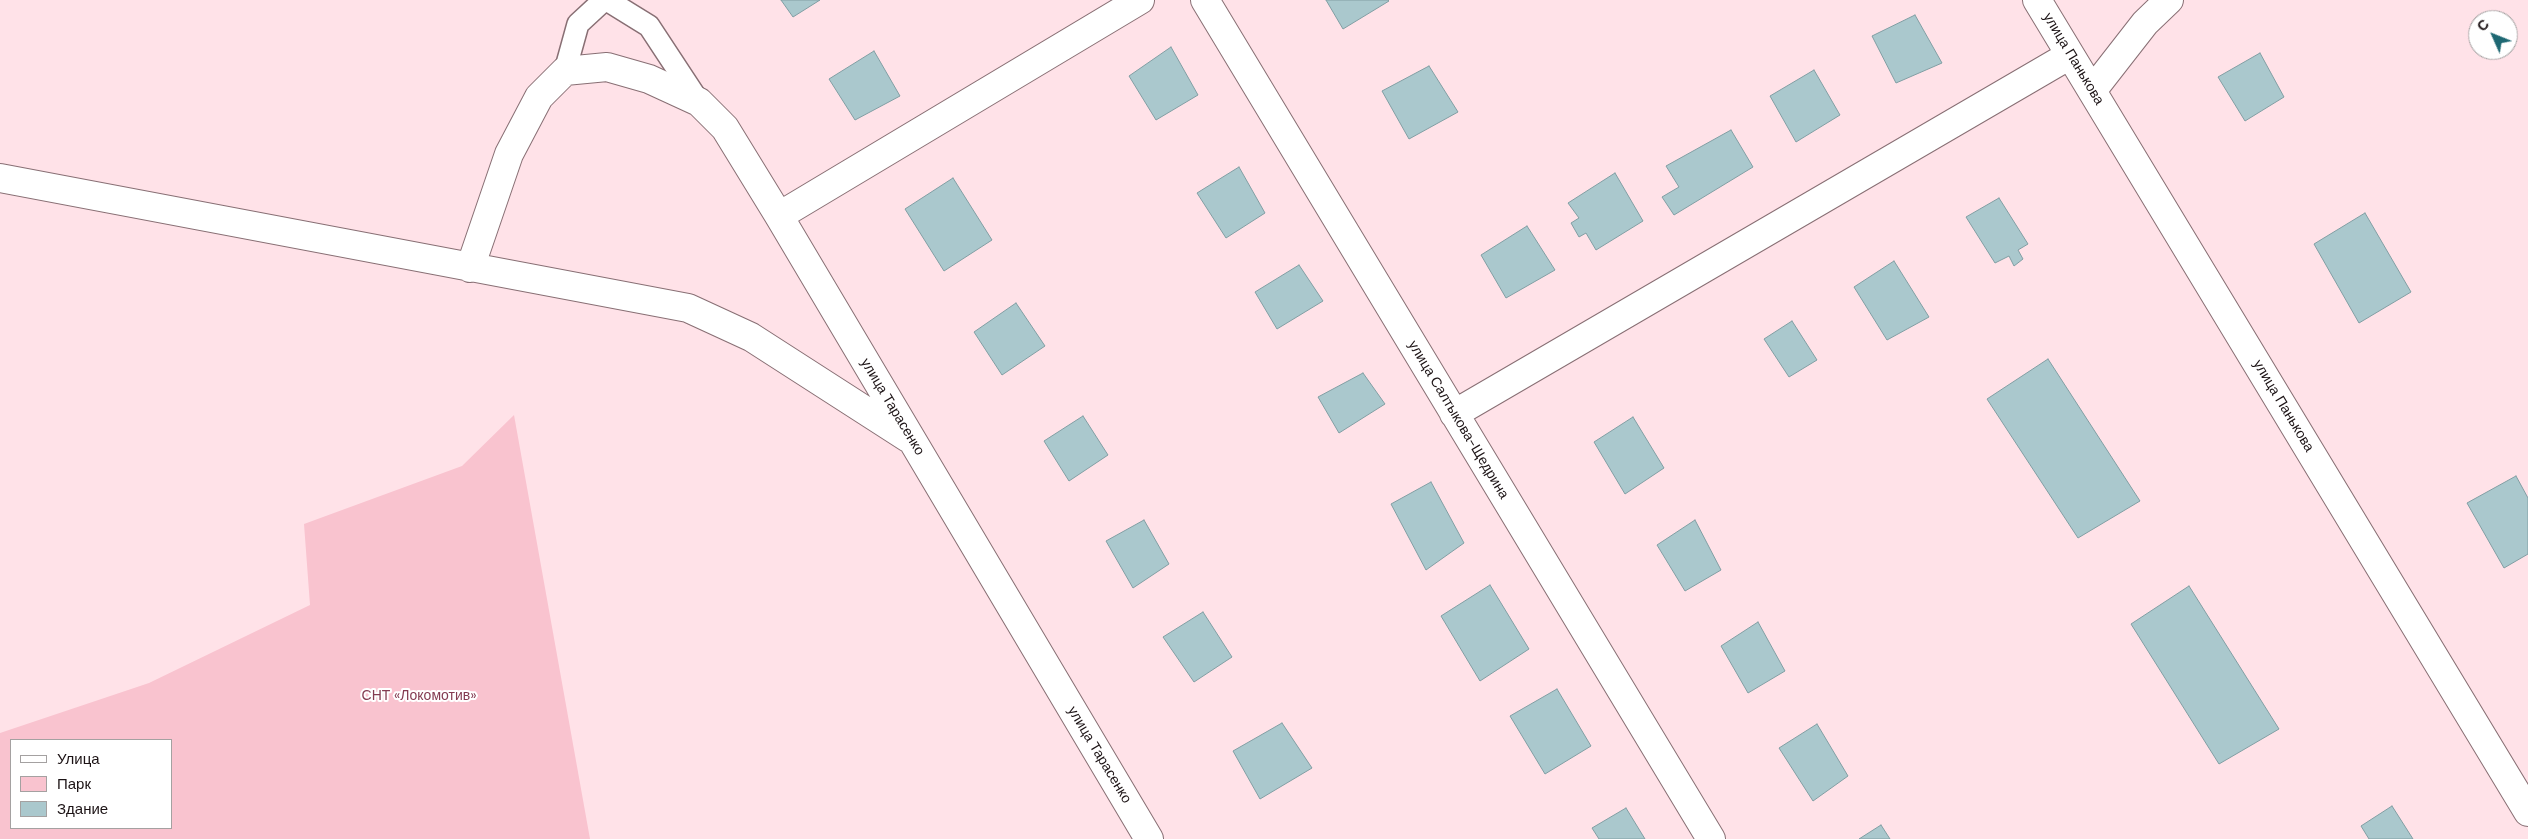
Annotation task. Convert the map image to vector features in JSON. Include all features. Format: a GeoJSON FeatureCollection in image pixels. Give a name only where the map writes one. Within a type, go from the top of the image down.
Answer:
{"type":"FeatureCollection","features":[{"type":"Feature","properties":{"kind":"street"},"geometry":{"type":"LineString","coordinates":[[779,216],[1140,0]]}},
{"type":"Feature","properties":{"kind":"street","name":"улица Салтыкова-Щедрина"},"geometry":{"type":"LineString","coordinates":[[1205,0],[1711,839]]}},
{"type":"Feature","properties":{"kind":"street","name":"улица Панькова"},"geometry":{"type":"LineString","coordinates":[[2037,0],[2528,812]]}},
{"type":"Feature","properties":{"kind":"street"},"geometry":{"type":"LineString","coordinates":[[2092,91],[2145,23],[2169,0]]}},
{"type":"Feature","properties":{"kind":"street"},"geometry":{"type":"LineString","coordinates":[[1454,414],[2070,55]]}},
{"type":"Feature","properties":{"kind":"street"},"geometry":{"type":"LineString","coordinates":[[470,268],[509,154],[539,97],[564,71],[607,67],[649,80],[699,102]]}},
{"type":"Feature","properties":{"kind":"street","name":"улица Тарасенко"},"geometry":{"type":"LineString","coordinates":[[699,102],[725,128],[779,216],[1149,839]]}},
{"type":"Feature","properties":{"kind":"street"},"geometry":{"type":"LineString","coordinates":[[0,178],[688,308],[750,337],[912,441]]}},
{"type":"Feature","properties":{"kind":"lane"},"geometry":{"type":"LineString","coordinates":[[564,71],[578,24],[606,0]]}},
{"type":"Feature","properties":{"kind":"lane","name":"улица Тарасенко"},"geometry":{"type":"LineString","coordinates":[[606,0],[649,26],[699,102]]}},
{"type":"Feature","properties":{"kind":"green space","name":"СНТ «Локомотив»"},"geometry":{"type":"Polygon","coordinates":[[[514,415],[590,839],[0,839],[0,733],[149,683],[310,605],[304,524],[462,466],[514,415]]]}},
{"type":"Feature","properties":{"kind":"building"},"geometry":{"type":"Polygon","coordinates":[[[781,0],[820,0],[793,17],[781,0]]]}},
{"type":"Feature","properties":{"kind":"building"},"geometry":{"type":"Polygon","coordinates":[[[1326,0],[1388,0],[1389,1],[1343,29],[1326,0]]]}},
{"type":"Feature","properties":{"kind":"building"},"geometry":{"type":"Polygon","coordinates":[[[1915,15],[1942,63],[1896,83],[1872,36],[1915,15]]]}},
{"type":"Feature","properties":{"kind":"building"},"geometry":{"type":"Polygon","coordinates":[[[1171,47],[1198,95],[1156,120],[1129,76],[1171,47]]]}},
{"type":"Feature","properties":{"kind":"building"},"geometry":{"type":"Polygon","coordinates":[[[874,51],[900,96],[855,120],[829,79],[874,51]]]}},
{"type":"Feature","properties":{"kind":"building"},"geometry":{"type":"Polygon","coordinates":[[[2260,53],[2284,97],[2245,121],[2218,77],[2260,53]]]}},
{"type":"Feature","properties":{"kind":"building"},"geometry":{"type":"Polygon","coordinates":[[[1429,66],[1458,112],[1409,139],[1382,91],[1429,66]]]}},
{"type":"Feature","properties":{"kind":"building"},"geometry":{"type":"Polygon","coordinates":[[[1814,70],[1840,115],[1796,142],[1770,96],[1814,70]]]}},
{"type":"Feature","properties":{"kind":"building"},"geometry":{"type":"Polygon","coordinates":[[[1731,130],[1753,167],[1674,215],[1662,197],[1679,187],[1666,166],[1731,130]]]}},
{"type":"Feature","properties":{"kind":"building"},"geometry":{"type":"Polygon","coordinates":[[[1239,167],[1265,213],[1226,238],[1197,193],[1239,167]]]}},
{"type":"Feature","properties":{"kind":"building"},"geometry":{"type":"Polygon","coordinates":[[[1615,173],[1643,221],[1596,250],[1586,233],[1579,237],[1571,223],[1579,218],[1568,203],[1615,173]]]}},
{"type":"Feature","properties":{"kind":"building"},"geometry":{"type":"Polygon","coordinates":[[[953,178],[992,240],[944,271],[905,209],[953,178]]]}},
{"type":"Feature","properties":{"kind":"building"},"geometry":{"type":"Polygon","coordinates":[[[1999,198],[2028,244],[2018,250],[2023,259],[2014,266],[2009,256],[1995,263],[1966,217],[1999,198]]]}},
{"type":"Feature","properties":{"kind":"building"},"geometry":{"type":"Polygon","coordinates":[[[2365,213],[2411,292],[2359,323],[2314,244],[2365,213]]]}},
{"type":"Feature","properties":{"kind":"building"},"geometry":{"type":"Polygon","coordinates":[[[1527,226],[1555,270],[1506,298],[1481,255],[1527,226]]]}},
{"type":"Feature","properties":{"kind":"building"},"geometry":{"type":"Polygon","coordinates":[[[1894,261],[1929,317],[1887,340],[1854,287],[1894,261]]]}},
{"type":"Feature","properties":{"kind":"building"},"geometry":{"type":"Polygon","coordinates":[[[1299,265],[1323,301],[1277,329],[1255,292],[1299,265]]]}},
{"type":"Feature","properties":{"kind":"building"},"geometry":{"type":"Polygon","coordinates":[[[1016,303],[1045,346],[1002,375],[974,332],[1016,303]]]}},
{"type":"Feature","properties":{"kind":"building"},"geometry":{"type":"Polygon","coordinates":[[[1792,321],[1817,360],[1789,377],[1764,339],[1792,321]]]}},
{"type":"Feature","properties":{"kind":"building"},"geometry":{"type":"Polygon","coordinates":[[[2048,359],[2140,501],[2078,538],[1987,399],[2048,359]]]}},
{"type":"Feature","properties":{"kind":"building"},"geometry":{"type":"Polygon","coordinates":[[[1363,373],[1385,404],[1339,433],[1318,397],[1363,373]]]}},
{"type":"Feature","properties":{"kind":"building"},"geometry":{"type":"Polygon","coordinates":[[[1083,416],[1108,455],[1069,481],[1044,441],[1083,416]]]}},
{"type":"Feature","properties":{"kind":"building"},"geometry":{"type":"Polygon","coordinates":[[[1633,417],[1664,468],[1625,494],[1594,442],[1633,417]]]}},
{"type":"Feature","properties":{"kind":"building"},"geometry":{"type":"Polygon","coordinates":[[[2516,476],[2528,498],[2528,554],[2504,568],[2467,503],[2516,476]]]}},
{"type":"Feature","properties":{"kind":"building"},"geometry":{"type":"Polygon","coordinates":[[[1431,482],[1464,543],[1426,570],[1391,504],[1431,482]]]}},
{"type":"Feature","properties":{"kind":"building"},"geometry":{"type":"Polygon","coordinates":[[[1144,520],[1169,564],[1133,588],[1106,541],[1144,520]]]}},
{"type":"Feature","properties":{"kind":"building"},"geometry":{"type":"Polygon","coordinates":[[[1695,520],[1721,570],[1685,591],[1657,545],[1695,520]]]}},
{"type":"Feature","properties":{"kind":"building"},"geometry":{"type":"Polygon","coordinates":[[[1490,585],[1529,649],[1480,681],[1441,616],[1490,585]]]}},
{"type":"Feature","properties":{"kind":"building"},"geometry":{"type":"Polygon","coordinates":[[[2189,586],[2279,729],[2219,764],[2131,624],[2189,586]]]}},
{"type":"Feature","properties":{"kind":"building"},"geometry":{"type":"Polygon","coordinates":[[[1203,612],[1232,657],[1194,682],[1163,637],[1203,612]]]}},
{"type":"Feature","properties":{"kind":"building"},"geometry":{"type":"Polygon","coordinates":[[[1758,622],[1785,671],[1748,693],[1721,646],[1758,622]]]}},
{"type":"Feature","properties":{"kind":"building"},"geometry":{"type":"Polygon","coordinates":[[[1557,689],[1591,746],[1545,774],[1510,716],[1557,689]]]}},
{"type":"Feature","properties":{"kind":"building"},"geometry":{"type":"Polygon","coordinates":[[[1282,723],[1312,768],[1260,799],[1233,751],[1282,723]]]}},
{"type":"Feature","properties":{"kind":"building"},"geometry":{"type":"Polygon","coordinates":[[[1817,724],[1848,776],[1813,801],[1779,748],[1817,724]]]}},
{"type":"Feature","properties":{"kind":"building"},"geometry":{"type":"Polygon","coordinates":[[[2392,806],[2413,839],[2369,839],[2361,826],[2392,806]]]}},
{"type":"Feature","properties":{"kind":"building"},"geometry":{"type":"Polygon","coordinates":[[[1626,808],[1645,839],[1599,839],[1592,828],[1626,808]]]}},
{"type":"Feature","properties":{"kind":"building"},"geometry":{"type":"Polygon","coordinates":[[[1881,825],[1890,839],[1859,839],[1881,825]]]}}]}
